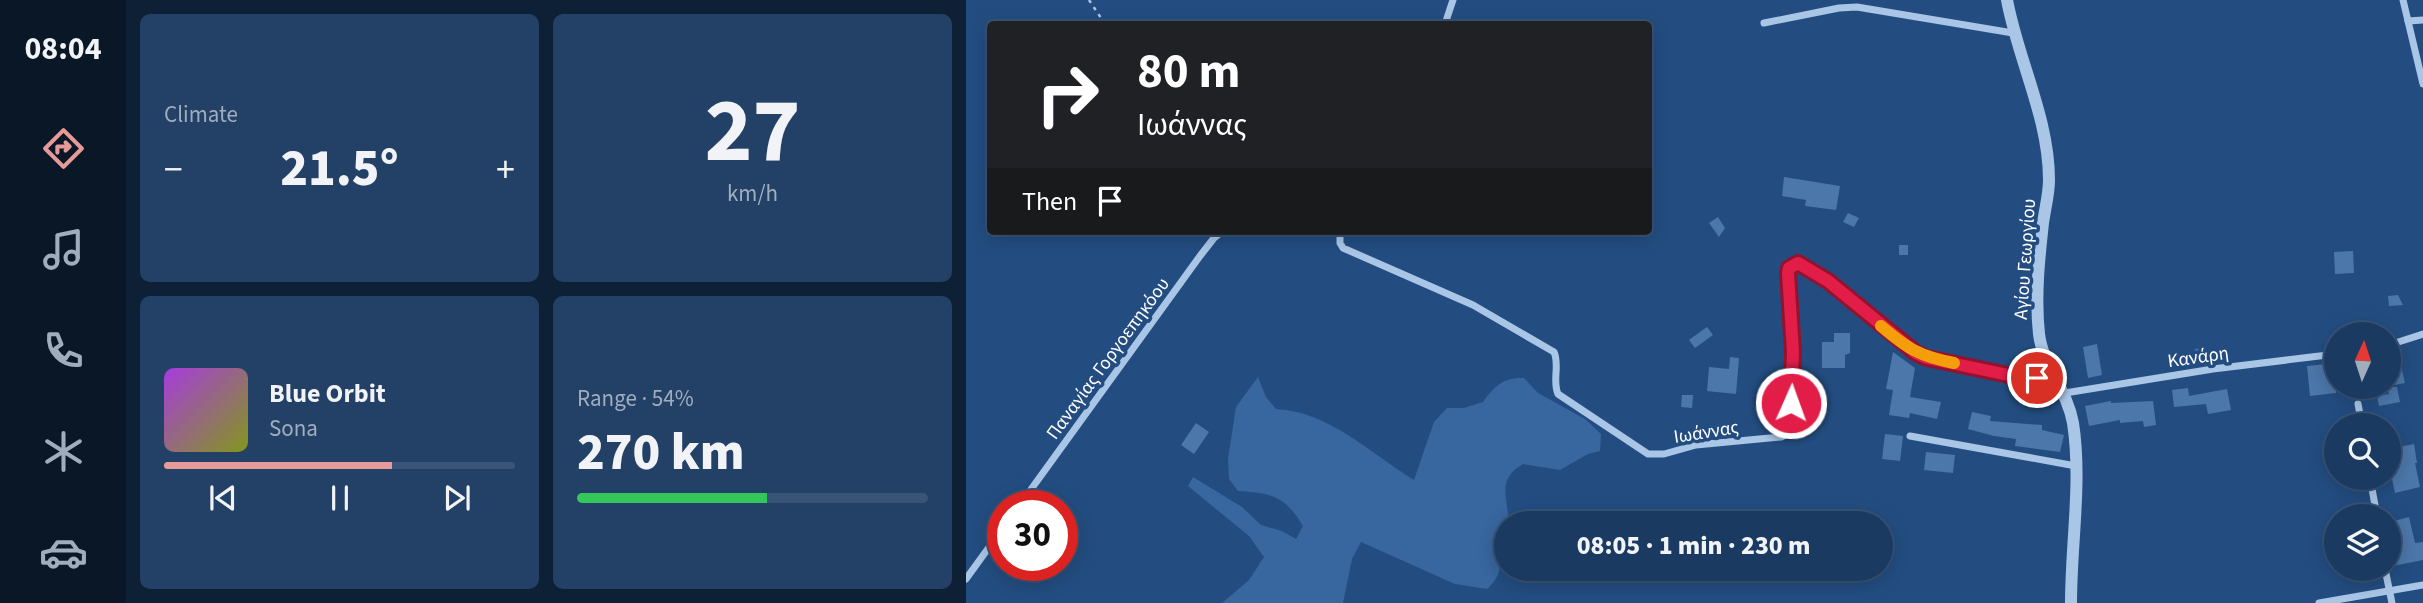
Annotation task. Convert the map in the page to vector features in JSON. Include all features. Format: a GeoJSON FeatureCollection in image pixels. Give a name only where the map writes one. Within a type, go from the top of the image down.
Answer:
{"type":"FeatureCollection","features":[{"type":"Feature","properties":{"kind":"street"},"geometry":{"type":"LineString","coordinates":[[1446,21],[1452,0]]}},
{"type":"Feature","properties":{"kind":"street","name":"Αγίου Γεωργίου"},"geometry":{"type":"LineString","coordinates":[[2007,0],[2013,33],[2028,74],[2046,143],[2049,181],[2039,261],[2039,335],[2044,356],[2065,393],[2072,421],[2076,466],[2071,603]]}},
{"type":"Feature","properties":{"kind":"street"},"geometry":{"type":"LineString","coordinates":[[2403,0],[2423,84]]}},
{"type":"Feature","properties":{"kind":"street"},"geometry":{"type":"LineString","coordinates":[[1764,23],[1857,7],[2013,33]]}},
{"type":"Feature","properties":{"kind":"street"},"geometry":{"type":"LineString","coordinates":[[2408,21],[2423,20]]}},
{"type":"Feature","properties":{"kind":"street","name":"Παναγίας Γοργοεπηκόου"},"geometry":{"type":"LineString","coordinates":[[1031,490],[1218,235]]}},
{"type":"Feature","properties":{"kind":"street","name":"Ιωάννας"},"geometry":{"type":"LineString","coordinates":[[1340,235],[1340,243],[1345,249],[1473,305],[1554,352],[1557,359],[1558,394],[1648,454],[1664,454],[1696,445],[1781,437],[1787,434],[1790,428],[1793,352],[1788,273],[1789,268],[1798,263],[1828,281],[1902,344],[1927,358],[2018,377],[2056,380]]}},
{"type":"Feature","properties":{"kind":"street"},"geometry":{"type":"LineString","coordinates":[[2401,341],[2423,334]]}},
{"type":"Feature","properties":{"kind":"street","name":"Κανάρη"},"geometry":{"type":"LineString","coordinates":[[2065,393],[2200,371],[2324,356]]}},
{"type":"Feature","properties":{"kind":"street"},"geometry":{"type":"LineString","coordinates":[[2358,404],[2360,413]]}},
{"type":"Feature","properties":{"kind":"street"},"geometry":{"type":"LineString","coordinates":[[1910,436],[2076,466]]}},
{"type":"Feature","properties":{"kind":"street"},"geometry":{"type":"LineString","coordinates":[[966,579],[987,550]]}},
{"type":"Feature","properties":{"kind":"street"},"geometry":{"type":"LineString","coordinates":[[2387,581],[2392,603]]}},
{"type":"Feature","properties":{"kind":"street"},"geometry":{"type":"LineString","coordinates":[[2319,603],[2423,585]]}},
{"type":"Feature","properties":{"kind":"path"},"geometry":{"type":"LineString","coordinates":[[1088,0],[1103,21]]}},
{"type":"Feature","properties":{"kind":"shaded area"},"geometry":{"type":"Polygon","coordinates":[[[1258,377],[1266,397],[1276,409],[1296,412],[1332,426],[1414,480],[1434,422],[1447,408],[1464,408],[1483,402],[1500,384],[1511,379],[1524,378],[1538,393],[1585,419],[1601,434],[1600,451],[1588,454],[1560,470],[1523,464],[1514,470],[1506,484],[1508,511],[1494,511],[1494,581],[1487,589],[1455,584],[1361,542],[1352,559],[1343,603],[1222,603],[1249,580],[1264,557],[1249,536],[1188,486],[1193,477],[1242,507],[1261,525],[1282,531],[1296,539],[1303,526],[1283,502],[1269,495],[1238,491],[1229,479],[1228,459],[1236,407],[1258,377]]]}},
{"type":"Feature","properties":{"kind":"building"},"geometry":{"type":"Polygon","coordinates":[[[1784,177],[1840,186],[1836,210],[1805,206],[1806,200],[1782,196],[1784,177]]]}},
{"type":"Feature","properties":{"kind":"building"},"geometry":{"type":"Polygon","coordinates":[[[1848,213],[1859,218],[1854,227],[1843,222],[1848,213]]]}},
{"type":"Feature","properties":{"kind":"building"},"geometry":{"type":"Polygon","coordinates":[[[1718,217],[1725,228],[1719,237],[1709,223],[1718,217]]]}},
{"type":"Feature","properties":{"kind":"building"},"geometry":{"type":"Polygon","coordinates":[[[1899,245],[1908,245],[1908,255],[1899,255],[1899,245]]]}},
{"type":"Feature","properties":{"kind":"building"},"geometry":{"type":"Polygon","coordinates":[[[2353,251],[2354,273],[2335,274],[2334,252],[2353,251]]]}},
{"type":"Feature","properties":{"kind":"building"},"geometry":{"type":"Polygon","coordinates":[[[2398,295],[2403,305],[2389,306],[2388,296],[2398,295]]]}},
{"type":"Feature","properties":{"kind":"building"},"geometry":{"type":"Polygon","coordinates":[[[1707,327],[1713,335],[1695,348],[1689,340],[1707,327]]]}},
{"type":"Feature","properties":{"kind":"building"},"geometry":{"type":"Polygon","coordinates":[[[1834,333],[1850,333],[1850,353],[1845,355],[1845,368],[1822,368],[1822,342],[1834,342],[1834,333]]]}},
{"type":"Feature","properties":{"kind":"building"},"geometry":{"type":"Polygon","coordinates":[[[2097,344],[2102,375],[2088,378],[2083,347],[2097,344]]]}},
{"type":"Feature","properties":{"kind":"building"},"geometry":{"type":"Polygon","coordinates":[[[2205,348],[2207,364],[2197,365],[2195,349],[2205,348]]]}},
{"type":"Feature","properties":{"kind":"building"},"geometry":{"type":"Polygon","coordinates":[[[1893,352],[1915,368],[1910,397],[1941,402],[1937,419],[1910,413],[1909,418],[1889,415],[1893,390],[1886,389],[1893,352]]]}},
{"type":"Feature","properties":{"kind":"building"},"geometry":{"type":"Polygon","coordinates":[[[1730,357],[1739,358],[1736,394],[1707,391],[1709,367],[1729,369],[1730,357]]]}},
{"type":"Feature","properties":{"kind":"building"},"geometry":{"type":"Polygon","coordinates":[[[2324,364],[2324,394],[2310,396],[2307,366],[2324,364]]]}},
{"type":"Feature","properties":{"kind":"building"},"geometry":{"type":"Polygon","coordinates":[[[2401,366],[2405,383],[2401,384],[2401,366]]]}},
{"type":"Feature","properties":{"kind":"building"},"geometry":{"type":"Polygon","coordinates":[[[2188,388],[2189,396],[2227,389],[2231,410],[2208,414],[2206,404],[2174,407],[2172,390],[2188,388]]]}},
{"type":"Feature","properties":{"kind":"building"},"geometry":{"type":"Polygon","coordinates":[[[1682,395],[1693,395],[1692,408],[1681,407],[1682,395]]]}},
{"type":"Feature","properties":{"kind":"building"},"geometry":{"type":"Polygon","coordinates":[[[2378,399],[2399,399],[2400,402],[2379,406],[2378,399]]]}},
{"type":"Feature","properties":{"kind":"building"},"geometry":{"type":"Polygon","coordinates":[[[2111,401],[2153,401],[2156,425],[2144,427],[2143,421],[2120,423],[2120,420],[2089,426],[2085,406],[2111,401]]]}},
{"type":"Feature","properties":{"kind":"building"},"geometry":{"type":"Polygon","coordinates":[[[1972,412],[1991,416],[1990,421],[2042,425],[2042,430],[2064,435],[2060,452],[2015,446],[2016,439],[1968,429],[1972,412]]]}},
{"type":"Feature","properties":{"kind":"building"},"geometry":{"type":"Polygon","coordinates":[[[1196,423],[1209,432],[1194,454],[1181,445],[1196,423]]]}},
{"type":"Feature","properties":{"kind":"building"},"geometry":{"type":"Polygon","coordinates":[[[1885,434],[1903,436],[1900,461],[1882,459],[1885,434]]]}},
{"type":"Feature","properties":{"kind":"building"},"geometry":{"type":"Polygon","coordinates":[[[2414,444],[2420,487],[2395,493],[2394,490],[2401,490],[2401,447],[2414,444]]]}},
{"type":"Feature","properties":{"kind":"building"},"geometry":{"type":"Polygon","coordinates":[[[1926,452],[1955,455],[1953,473],[1924,470],[1926,452]]]}},
{"type":"Feature","properties":{"kind":"building"},"geometry":{"type":"Polygon","coordinates":[[[2409,517],[2415,543],[2423,542],[2423,560],[2401,564],[2401,519],[2409,517]]]}},
{"type":"Feature","properties":{"kind":"slow traffic"},"geometry":{"type":"LineString","coordinates":[[1881,326],[1916,353],[1954,363]]}},
{"type":"Feature","properties":{"kind":"route"},"geometry":{"type":"LineString","coordinates":[[1791,403],[1793,352],[1788,273],[1789,268],[1798,263],[1828,281],[1916,353],[1927,358],[2018,377],[2037,378]]}}]}
